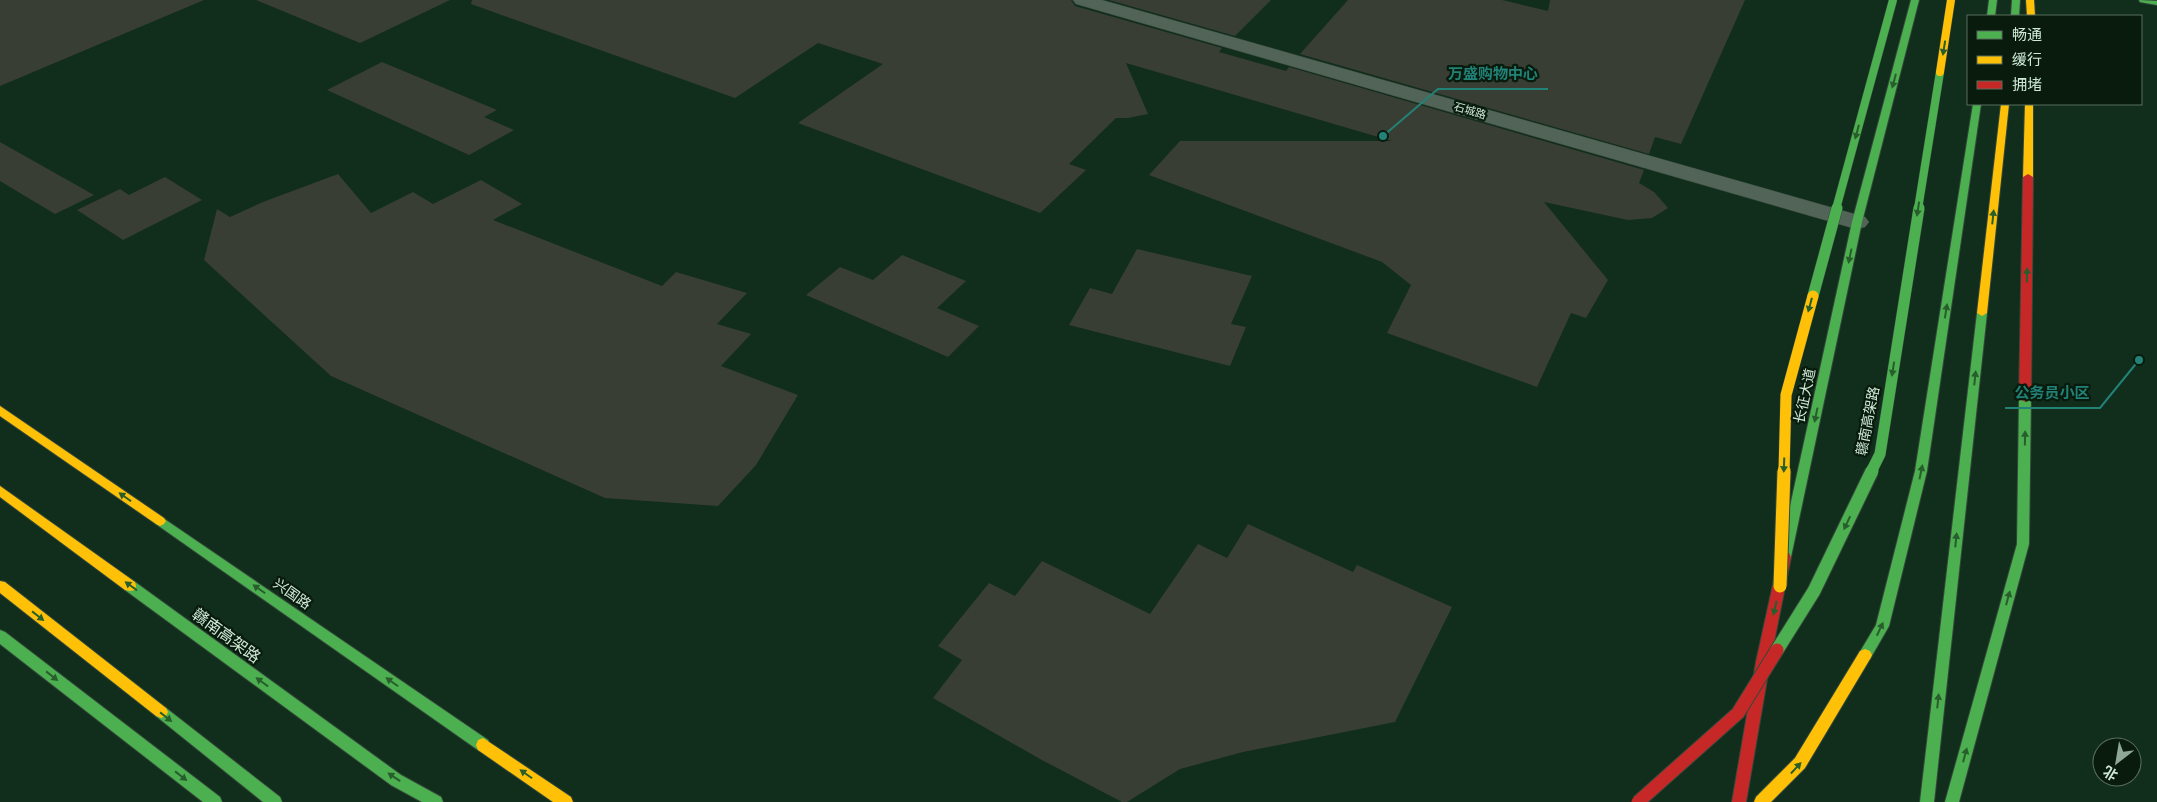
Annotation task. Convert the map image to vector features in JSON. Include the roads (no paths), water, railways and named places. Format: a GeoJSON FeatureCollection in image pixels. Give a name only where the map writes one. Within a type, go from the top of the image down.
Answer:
{"type":"FeatureCollection","features":[{"type":"Feature","properties":{"kind":"main road"},"geometry":{"type":"LineString","coordinates":[[1780,586],[1786,395],[1892,0]]}},
{"type":"Feature","properties":{"kind":"main road","name":"长征大道"},"geometry":{"type":"LineString","coordinates":[[1739,802],[1763,662],[1857,222],[1915,0]]}},
{"type":"Feature","properties":{"kind":"main road","name":"赣南高架路"},"geometry":{"type":"LineString","coordinates":[[1638,802],[1738,713],[1814,591],[1880,454],[1951,0]]}},
{"type":"Feature","properties":{"kind":"main road"},"geometry":{"type":"LineString","coordinates":[[1991,15],[1993,0]]}},
{"type":"Feature","properties":{"kind":"main road"},"geometry":{"type":"LineString","coordinates":[[2015,15],[2016,0]]}},
{"type":"Feature","properties":{"kind":"main road"},"geometry":{"type":"LineString","coordinates":[[2030,0],[2031,15]]}},
{"type":"Feature","properties":{"kind":"main road"},"geometry":{"type":"LineString","coordinates":[[2143,0],[2157,3]]}},
{"type":"Feature","properties":{"kind":"main road"},"geometry":{"type":"LineString","coordinates":[[1761,802],[1800,763],[1882,626],[1921,471],[1977,105]]}},
{"type":"Feature","properties":{"kind":"main road"},"geometry":{"type":"LineString","coordinates":[[1927,802],[2005,105]]}},
{"type":"Feature","properties":{"kind":"main road"},"geometry":{"type":"LineString","coordinates":[[1952,802],[2023,544],[2029,105]]}},
{"type":"Feature","properties":{"kind":"main road","name":"兴国路"},"geometry":{"type":"LineString","coordinates":[[0,410],[566,802]]}},
{"type":"Feature","properties":{"kind":"main road","name":"赣南高架路"},"geometry":{"type":"LineString","coordinates":[[0,491],[396,780],[436,802]]}},
{"type":"Feature","properties":{"kind":"main road"},"geometry":{"type":"LineString","coordinates":[[0,586],[274,802]]}},
{"type":"Feature","properties":{"kind":"main road"},"geometry":{"type":"LineString","coordinates":[[0,636],[215,802]]}},
{"type":"Feature","properties":{"kind":"street","name":"石城路"},"geometry":{"type":"LineString","coordinates":[[1082,0],[1857,222]]}},
{"type":"Feature","properties":{"kind":"place","name":"万盛购物中心"},"geometry":{"type":"Point","coordinates":[1383,136]}},
{"type":"Feature","properties":{"kind":"place","name":"公务员小区"},"geometry":{"type":"Point","coordinates":[2139,360]}}]}
